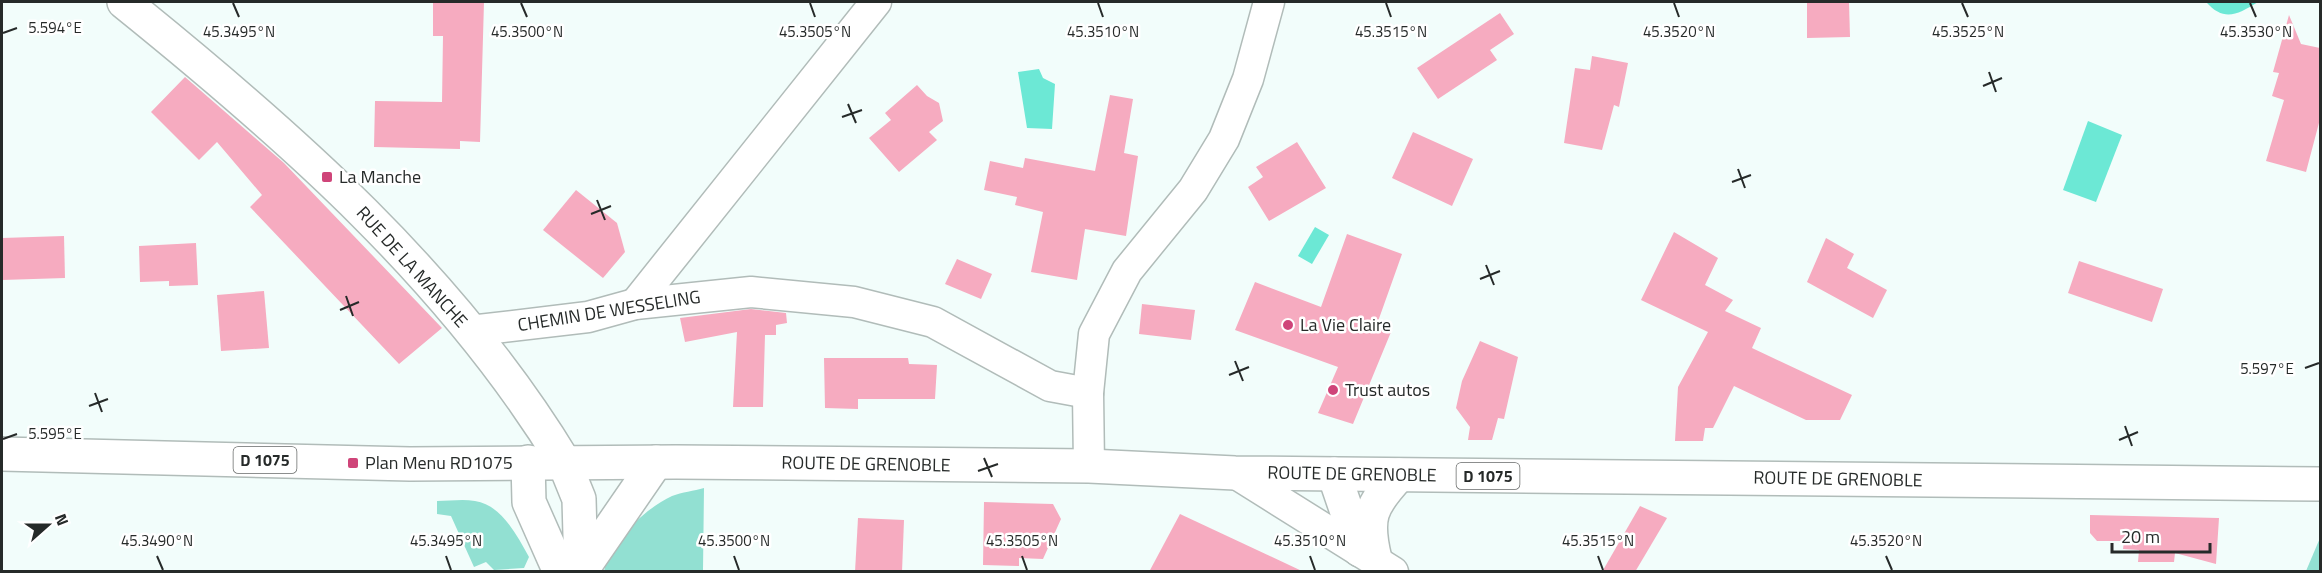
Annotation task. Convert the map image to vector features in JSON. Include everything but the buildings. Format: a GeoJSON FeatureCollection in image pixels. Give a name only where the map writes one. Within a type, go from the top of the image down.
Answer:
{"type":"FeatureCollection","features":[{"type":"Feature","properties":{"kind":"main road","name":"RUE DE LA MANCHE"},"geometry":{"type":"LineString","coordinates":[[124,2],[209,70],[327,177],[389,237],[438,290],[499,364],[564,462],[579,499],[581,571]]}},
{"type":"Feature","properties":{"kind":"main road","name":"D 1075"},"geometry":{"type":"LineString","coordinates":[[2,454],[399,464],[564,462]]}},
{"type":"Feature","properties":{"kind":"main road"},"geometry":{"type":"LineString","coordinates":[[528,462],[529,502],[560,572]]}},
{"type":"Feature","properties":{"kind":"main road","name":"ROUTE DE GRENOBLE"},"geometry":{"type":"LineString","coordinates":[[564,462],[1089,466],[1235,473],[2320,484]]}},
{"type":"Feature","properties":{"kind":"main road"},"geometry":{"type":"LineString","coordinates":[[581,571],[656,462]]}},
{"type":"Feature","properties":{"kind":"main road"},"geometry":{"type":"LineString","coordinates":[[1334,474],[1376,560]]}},
{"type":"Feature","properties":{"kind":"main road"},"geometry":{"type":"LineString","coordinates":[[1376,560],[1369,535],[1370,516],[1378,497],[1399,474]]}},
{"type":"Feature","properties":{"kind":"street"},"geometry":{"type":"LineString","coordinates":[[635,304],[876,2]]}},
{"type":"Feature","properties":{"kind":"street"},"geometry":{"type":"LineString","coordinates":[[1089,466],[1088,393],[1094,334],[1127,271],[1193,190],[1224,139],[1248,78],[1269,2]]}},
{"type":"Feature","properties":{"kind":"street","name":"CHEMIN DE WESSELING"},"geometry":{"type":"LineString","coordinates":[[470,331],[588,317],[635,304],[751,292],[854,302],[933,322],[1050,386],[1088,393]]}},
{"type":"Feature","properties":{"kind":"street"},"geometry":{"type":"LineString","coordinates":[[1235,473],[1376,560]]}},
{"type":"Feature","properties":{"kind":"shaded area"},"geometry":{"type":"Polygon","coordinates":[[[2206,2],[2258,2],[2237,13],[2225,14],[2206,2]]]}},
{"type":"Feature","properties":{"kind":"shaded area"},"geometry":{"type":"Polygon","coordinates":[[[1039,69],[1043,78],[1055,84],[1052,129],[1027,128],[1018,72],[1039,69]]]}},
{"type":"Feature","properties":{"kind":"shaded area"},"geometry":{"type":"Polygon","coordinates":[[[2088,121],[2122,135],[2096,202],[2063,190],[2088,121]]]}},
{"type":"Feature","properties":{"kind":"shaded area"},"geometry":{"type":"Polygon","coordinates":[[[1315,227],[1329,235],[1312,264],[1298,256],[1315,227]]]}},
{"type":"Feature","properties":{"kind":"shaded area"},"geometry":{"type":"Polygon","coordinates":[[[704,488],[703,571],[604,572],[613,549],[640,517],[672,496],[704,488]]]}},
{"type":"Feature","properties":{"kind":"shaded area"},"geometry":{"type":"Polygon","coordinates":[[[437,501],[475,501],[493,508],[508,523],[529,557],[524,568],[494,570],[486,562],[474,567],[451,516],[437,514],[437,501]]]}},
{"type":"Feature","properties":{"kind":"shaded area"},"geometry":{"type":"Polygon","coordinates":[[[2320,538],[2320,571],[2306,571],[2320,538]]]}},
{"type":"Feature","properties":{"kind":"place","name":"La Manche"},"geometry":{"type":"Point","coordinates":[327,177]}},
{"type":"Feature","properties":{"kind":"place","name":"La Vie Claire"},"geometry":{"type":"Point","coordinates":[1288,325]}},
{"type":"Feature","properties":{"kind":"place","name":"Trust autos"},"geometry":{"type":"Point","coordinates":[1333,390]}},
{"type":"Feature","properties":{"kind":"place","name":"Plan Menu RD1075"},"geometry":{"type":"Point","coordinates":[353,463]}}]}
